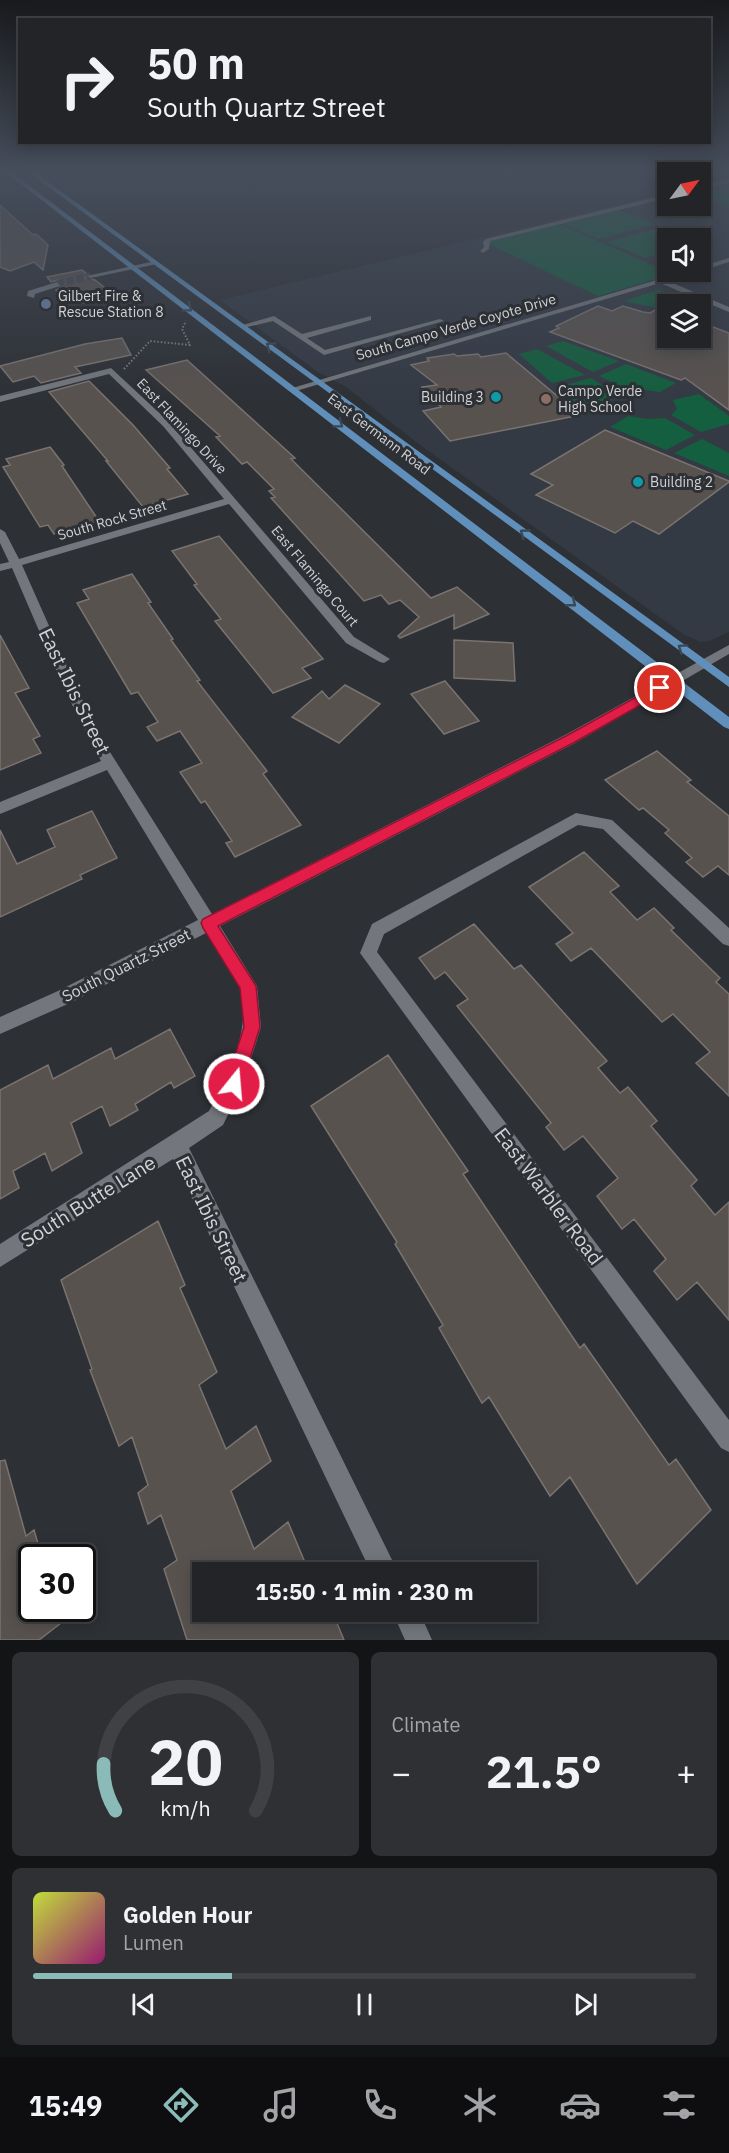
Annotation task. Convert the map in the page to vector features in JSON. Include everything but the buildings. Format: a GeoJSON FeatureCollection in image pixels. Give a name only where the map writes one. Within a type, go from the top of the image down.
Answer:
{"type":"FeatureCollection","features":[{"type":"Feature","properties":{"kind":"main road","name":"East Germann Road"},"geometry":{"type":"LineString","coordinates":[[108,248],[729,724]]}},
{"type":"Feature","properties":{"kind":"main road","name":"East Germann Road"},"geometry":{"type":"LineString","coordinates":[[135,248],[729,682]]}},
{"type":"Feature","properties":{"kind":"street"},"geometry":{"type":"LineString","coordinates":[[483,250],[487,248]]}},
{"type":"Feature","properties":{"kind":"street"},"geometry":{"type":"LineString","coordinates":[[711,266],[729,260]]}},
{"type":"Feature","properties":{"kind":"street"},"geometry":{"type":"LineString","coordinates":[[91,276],[155,262]]}},
{"type":"Feature","properties":{"kind":"street","name":"South Campo Verde Coyote Drive"},"geometry":{"type":"LineString","coordinates":[[292,388],[659,282]]}},
{"type":"Feature","properties":{"kind":"street"},"geometry":{"type":"LineString","coordinates":[[664,282],[729,310]]}},
{"type":"Feature","properties":{"kind":"street"},"geometry":{"type":"LineString","coordinates":[[31,296],[31,293],[38,289],[57,284]]}},
{"type":"Feature","properties":{"kind":"street"},"geometry":{"type":"LineString","coordinates":[[243,326],[274,318],[324,353],[440,321]]}},
{"type":"Feature","properties":{"kind":"street"},"geometry":{"type":"LineString","coordinates":[[301,337],[368,318]]}},
{"type":"Feature","properties":{"kind":"street"},"geometry":{"type":"LineString","coordinates":[[0,399],[111,371]]}},
{"type":"Feature","properties":{"kind":"street","name":"East Flamingo Drive"},"geometry":{"type":"LineString","coordinates":[[111,371],[166,424],[232,500]]}},
{"type":"Feature","properties":{"kind":"street","name":"South Rock Street"},"geometry":{"type":"LineString","coordinates":[[8,566],[232,500]]}},
{"type":"Feature","properties":{"kind":"street","name":"East Flamingo Court"},"geometry":{"type":"LineString","coordinates":[[232,500],[350,640],[384,659]]}},
{"type":"Feature","properties":{"kind":"street","name":"East Ibis Street"},"geometry":{"type":"LineString","coordinates":[[0,532],[8,566],[82,715],[248,986],[252,1027],[234,1084],[216,1118],[177,1145],[380,1562]]}},
{"type":"Feature","properties":{"kind":"street","name":"South Quartz Street"},"geometry":{"type":"LineString","coordinates":[[0,1026],[64,998],[570,739],[729,649]]}},
{"type":"Feature","properties":{"kind":"street"},"geometry":{"type":"LineString","coordinates":[[0,808],[110,763]]}},
{"type":"Feature","properties":{"kind":"street","name":"East Warbler Road"},"geometry":{"type":"LineString","coordinates":[[729,939],[608,824],[576,819],[378,929],[368,952],[729,1440]]}},
{"type":"Feature","properties":{"kind":"street","name":"South Butte Lane"},"geometry":{"type":"LineString","coordinates":[[0,1256],[177,1145]]}},
{"type":"Feature","properties":{"kind":"street"},"geometry":{"type":"LineString","coordinates":[[410,1622],[419,1640]]}},
{"type":"Feature","properties":{"kind":"path"},"geometry":{"type":"LineString","coordinates":[[111,371],[126,369],[150,340],[190,345],[183,326],[186,321],[201,318]]}},
{"type":"Feature","properties":{"kind":"shaded area","name":"Campo Verde High School"},"geometry":{"type":"Polygon","coordinates":[[[439,248],[657,248],[657,282],[711,282],[711,248],[729,248],[729,632],[709,641],[700,642],[683,634],[416,442],[346,387],[318,372],[220,300],[439,248]]]}},
{"type":"Feature","properties":{"kind":"green space"},"geometry":{"type":"Polygon","coordinates":[[[496,248],[613,248],[657,267],[657,279],[598,296],[496,248]]]}},
{"type":"Feature","properties":{"kind":"green space"},"geometry":{"type":"Polygon","coordinates":[[[620,248],[657,248],[657,255],[645,258],[620,248]]]}},
{"type":"Feature","properties":{"kind":"green space"},"geometry":{"type":"Polygon","coordinates":[[[658,290],[671,294],[657,294],[657,308],[624,301],[658,290]]]}},
{"type":"Feature","properties":{"kind":"green space"},"geometry":{"type":"Polygon","coordinates":[[[563,341],[619,361],[593,372],[546,346],[563,341]]]}},
{"type":"Feature","properties":{"kind":"green space"},"geometry":{"type":"Polygon","coordinates":[[[537,349],[585,375],[552,383],[519,354],[537,349]]]}},
{"type":"Feature","properties":{"kind":"green space"},"geometry":{"type":"Polygon","coordinates":[[[626,364],[676,383],[660,392],[623,387],[599,376],[626,364]]]}},
{"type":"Feature","properties":{"kind":"green space"},"geometry":{"type":"Polygon","coordinates":[[[591,378],[611,391],[615,408],[588,414],[557,387],[591,378]]]}},
{"type":"Feature","properties":{"kind":"green space"},"geometry":{"type":"Polygon","coordinates":[[[699,394],[729,416],[729,424],[701,432],[671,415],[677,409],[673,400],[699,394]]]}},
{"type":"Feature","properties":{"kind":"green space"},"geometry":{"type":"Polygon","coordinates":[[[628,416],[648,419],[665,418],[695,435],[666,450],[610,427],[628,416]]]}},
{"type":"Feature","properties":{"kind":"green space"},"geometry":{"type":"Polygon","coordinates":[[[702,439],[729,453],[729,476],[674,453],[702,439]]]}},
{"type":"Feature","properties":{"kind":"tunnel"},"geometry":{"type":"LineString","coordinates":[[57,284],[91,276]]}},
{"type":"Feature","properties":{"kind":"place","name":"Gilbert Fire & Rescue Station 8"},"geometry":{"type":"Point","coordinates":[46,304]}},
{"type":"Feature","properties":{"kind":"place","name":"Building 3"},"geometry":{"type":"Point","coordinates":[496,397]}},
{"type":"Feature","properties":{"kind":"place","name":"Campo Verde High School"},"geometry":{"type":"Point","coordinates":[546,399]}},
{"type":"Feature","properties":{"kind":"place","name":"Building 2"},"geometry":{"type":"Point","coordinates":[638,482]}},
{"type":"Feature","properties":{"kind":"route"},"geometry":{"type":"LineString","coordinates":[[234,1084],[252,1027],[248,986],[208,923],[570,739],[660,688]]}}]}
